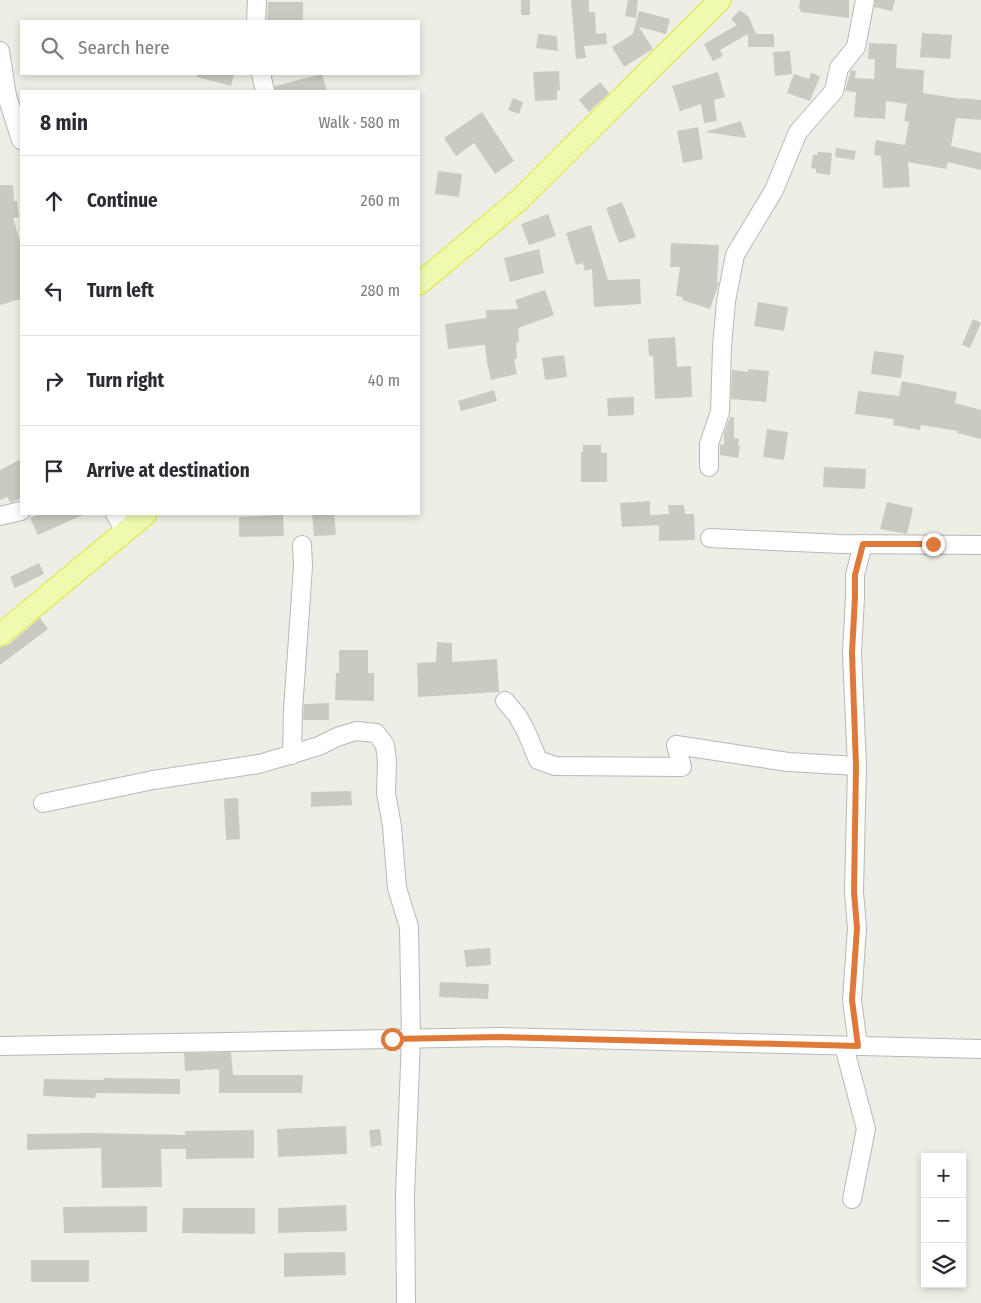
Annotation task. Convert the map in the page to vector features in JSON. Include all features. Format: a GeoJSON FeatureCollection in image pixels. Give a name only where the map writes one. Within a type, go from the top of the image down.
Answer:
{"type":"FeatureCollection","features":[{"type":"Feature","properties":{"kind":"main road"},"geometry":{"type":"LineString","coordinates":[[420,283],[519,200],[720,0]]}},
{"type":"Feature","properties":{"kind":"main road"},"geometry":{"type":"LineString","coordinates":[[0,634],[120,522],[143,515]]}},
{"type":"Feature","properties":{"kind":"street"},"geometry":{"type":"LineString","coordinates":[[256,20],[257,0]]}},
{"type":"Feature","properties":{"kind":"street"},"geometry":{"type":"LineString","coordinates":[[710,467],[709,444],[720,412],[722,347],[726,301],[736,255],[774,190],[798,132],[834,91],[839,68],[856,48],[865,0]]}},
{"type":"Feature","properties":{"kind":"street"},"geometry":{"type":"LineString","coordinates":[[0,51],[7,96],[20,137]]}},
{"type":"Feature","properties":{"kind":"street"},"geometry":{"type":"LineString","coordinates":[[261,75],[265,90]]}},
{"type":"Feature","properties":{"kind":"street"},"geometry":{"type":"LineString","coordinates":[[0,516],[20,511]]}},
{"type":"Feature","properties":{"kind":"street"},"geometry":{"type":"LineString","coordinates":[[710,538],[782,542],[981,545]]}},
{"type":"Feature","properties":{"kind":"street"},"geometry":{"type":"LineString","coordinates":[[852,1199],[866,1129],[851,1046],[857,928],[854,892],[856,766],[852,653],[855,575],[863,544]]}},
{"type":"Feature","properties":{"kind":"street"},"geometry":{"type":"LineString","coordinates":[[292,755],[293,710],[303,566],[302,545]]}},
{"type":"Feature","properties":{"kind":"street"},"geometry":{"type":"LineString","coordinates":[[505,701],[517,715],[526,731],[538,760],[555,766],[682,767],[676,745],[788,762],[856,766]]}},
{"type":"Feature","properties":{"kind":"street"},"geometry":{"type":"LineString","coordinates":[[43,802],[153,780],[258,764],[319,746],[337,737],[356,731],[376,733],[385,745],[387,762],[386,793],[392,826],[397,888],[409,927],[411,1039],[405,1195],[406,1303]]}},
{"type":"Feature","properties":{"kind":"street"},"geometry":{"type":"LineString","coordinates":[[0,1046],[500,1037],[981,1049]]}},
{"type":"Feature","properties":{"kind":"building"},"geometry":{"type":"Polygon","coordinates":[[[521,0],[530,0],[530,15],[521,15],[521,0]]]}},
{"type":"Feature","properties":{"kind":"building"},"geometry":{"type":"Polygon","coordinates":[[[571,0],[589,0],[589,12],[595,12],[596,34],[606,33],[607,44],[584,46],[586,58],[576,59],[571,0]]]}},
{"type":"Feature","properties":{"kind":"building"},"geometry":{"type":"Polygon","coordinates":[[[628,0],[638,0],[636,18],[625,16],[628,0]]]}},
{"type":"Feature","properties":{"kind":"building"},"geometry":{"type":"Polygon","coordinates":[[[800,0],[849,0],[849,18],[800,12],[800,0]]]}},
{"type":"Feature","properties":{"kind":"building"},"geometry":{"type":"Polygon","coordinates":[[[875,0],[895,0],[892,11],[874,7],[875,0]]]}},
{"type":"Feature","properties":{"kind":"building"},"geometry":{"type":"Polygon","coordinates":[[[268,2],[303,2],[303,20],[267,20],[268,2]]]}},
{"type":"Feature","properties":{"kind":"building"},"geometry":{"type":"Polygon","coordinates":[[[740,10],[749,17],[756,34],[774,34],[774,47],[748,47],[748,34],[720,50],[723,56],[713,61],[704,44],[737,25],[731,19],[740,10]]]}},
{"type":"Feature","properties":{"kind":"building"},"geometry":{"type":"Polygon","coordinates":[[[639,11],[670,19],[666,34],[639,27],[653,49],[624,67],[612,47],[633,34],[639,11]]]}},
{"type":"Feature","properties":{"kind":"building"},"geometry":{"type":"Polygon","coordinates":[[[922,33],[952,35],[950,59],[920,57],[922,33]]]}},
{"type":"Feature","properties":{"kind":"building"},"geometry":{"type":"Polygon","coordinates":[[[538,34],[557,36],[558,51],[536,48],[538,34]]]}},
{"type":"Feature","properties":{"kind":"building"},"geometry":{"type":"Polygon","coordinates":[[[869,43],[897,44],[896,68],[924,70],[923,93],[981,100],[981,120],[956,118],[951,146],[981,153],[981,170],[948,162],[946,169],[908,162],[910,187],[883,188],[881,156],[874,155],[876,140],[905,145],[909,122],[904,121],[907,104],[886,101],[885,119],[854,117],[856,92],[845,91],[851,70],[856,71],[855,78],[874,79],[875,59],[868,59],[869,43]]]}},
{"type":"Feature","properties":{"kind":"building"},"geometry":{"type":"Polygon","coordinates":[[[790,51],[792,74],[775,76],[773,52],[790,51]]]}},
{"type":"Feature","properties":{"kind":"building"},"geometry":{"type":"Polygon","coordinates":[[[559,71],[560,90],[557,91],[557,100],[535,101],[533,72],[559,71]]]}},
{"type":"Feature","properties":{"kind":"building"},"geometry":{"type":"Polygon","coordinates":[[[718,72],[725,97],[714,100],[717,121],[704,123],[701,104],[680,111],[672,86],[718,72]]]}},
{"type":"Feature","properties":{"kind":"building"},"geometry":{"type":"Polygon","coordinates":[[[811,73],[820,76],[810,101],[787,93],[794,74],[809,79],[811,73]]]}},
{"type":"Feature","properties":{"kind":"building"},"geometry":{"type":"Polygon","coordinates":[[[197,75],[234,75],[231,86],[197,77],[197,75]]]}},
{"type":"Feature","properties":{"kind":"building"},"geometry":{"type":"Polygon","coordinates":[[[322,75],[327,90],[275,90],[275,86],[322,75]]]}},
{"type":"Feature","properties":{"kind":"building"},"geometry":{"type":"Polygon","coordinates":[[[600,82],[609,93],[589,112],[579,100],[600,82]]]}},
{"type":"Feature","properties":{"kind":"building"},"geometry":{"type":"Polygon","coordinates":[[[513,98],[523,102],[519,114],[508,110],[513,98]]]}},
{"type":"Feature","properties":{"kind":"building"},"geometry":{"type":"Polygon","coordinates":[[[482,112],[514,161],[495,174],[474,143],[456,156],[444,138],[482,112]]]}},
{"type":"Feature","properties":{"kind":"building"},"geometry":{"type":"Polygon","coordinates":[[[741,121],[746,138],[705,132],[741,121]]]}},
{"type":"Feature","properties":{"kind":"building"},"geometry":{"type":"Polygon","coordinates":[[[698,127],[703,159],[683,163],[677,131],[698,127]]]}},
{"type":"Feature","properties":{"kind":"building"},"geometry":{"type":"Polygon","coordinates":[[[836,148],[856,151],[854,160],[835,157],[836,148]]]}},
{"type":"Feature","properties":{"kind":"building"},"geometry":{"type":"Polygon","coordinates":[[[818,152],[832,153],[830,175],[816,173],[816,169],[811,168],[813,155],[817,155],[818,152]]]}},
{"type":"Feature","properties":{"kind":"building"},"geometry":{"type":"Polygon","coordinates":[[[438,171],[462,174],[459,197],[435,194],[438,171]]]}},
{"type":"Feature","properties":{"kind":"building"},"geometry":{"type":"Polygon","coordinates":[[[0,185],[13,185],[14,201],[17,201],[19,217],[13,218],[20,242],[20,299],[0,305],[0,185]]]}},
{"type":"Feature","properties":{"kind":"building"},"geometry":{"type":"Polygon","coordinates":[[[622,202],[636,237],[619,243],[606,208],[622,202]]]}},
{"type":"Feature","properties":{"kind":"building"},"geometry":{"type":"Polygon","coordinates":[[[548,214],[556,236],[529,245],[521,224],[548,214]]]}},
{"type":"Feature","properties":{"kind":"building"},"geometry":{"type":"Polygon","coordinates":[[[591,225],[608,280],[640,279],[641,304],[594,307],[592,269],[585,271],[583,263],[576,265],[566,233],[591,225]]]}},
{"type":"Feature","properties":{"kind":"building"},"geometry":{"type":"Polygon","coordinates":[[[671,243],[719,245],[717,282],[719,283],[710,309],[682,300],[683,297],[676,296],[680,267],[670,267],[671,243]]]}},
{"type":"Feature","properties":{"kind":"building"},"geometry":{"type":"Polygon","coordinates":[[[539,249],[544,273],[510,282],[504,258],[539,249]]]}},
{"type":"Feature","properties":{"kind":"building"},"geometry":{"type":"Polygon","coordinates":[[[545,290],[554,315],[518,328],[519,342],[516,343],[517,359],[514,359],[517,374],[491,380],[485,345],[448,349],[445,324],[486,318],[486,310],[518,309],[515,300],[545,290]]]}},
{"type":"Feature","properties":{"kind":"building"},"geometry":{"type":"Polygon","coordinates":[[[758,302],[788,307],[784,331],[754,326],[758,302]]]}},
{"type":"Feature","properties":{"kind":"building"},"geometry":{"type":"Polygon","coordinates":[[[973,319],[981,323],[970,348],[962,345],[973,319]]]}},
{"type":"Feature","properties":{"kind":"building"},"geometry":{"type":"Polygon","coordinates":[[[675,337],[677,367],[691,366],[692,397],[655,399],[653,356],[649,356],[648,339],[675,337]]]}},
{"type":"Feature","properties":{"kind":"building"},"geometry":{"type":"Polygon","coordinates":[[[874,351],[904,355],[901,378],[871,374],[874,351]]]}},
{"type":"Feature","properties":{"kind":"building"},"geometry":{"type":"Polygon","coordinates":[[[564,355],[567,377],[545,380],[542,358],[564,355]]]}},
{"type":"Feature","properties":{"kind":"building"},"geometry":{"type":"Polygon","coordinates":[[[748,369],[769,371],[766,402],[731,399],[732,370],[748,372],[748,369]]]}},
{"type":"Feature","properties":{"kind":"building"},"geometry":{"type":"Polygon","coordinates":[[[902,381],[957,392],[955,403],[981,410],[981,439],[957,433],[958,431],[921,425],[920,430],[893,425],[894,419],[855,414],[858,391],[899,396],[902,381]]]}},
{"type":"Feature","properties":{"kind":"building"},"geometry":{"type":"Polygon","coordinates":[[[494,390],[497,401],[461,411],[458,401],[494,390]]]}},
{"type":"Feature","properties":{"kind":"building"},"geometry":{"type":"Polygon","coordinates":[[[634,397],[634,415],[608,416],[607,398],[634,397]]]}},
{"type":"Feature","properties":{"kind":"building"},"geometry":{"type":"Polygon","coordinates":[[[730,417],[734,417],[734,438],[739,439],[738,458],[720,455],[720,444],[724,445],[724,433],[730,417]]]}},
{"type":"Feature","properties":{"kind":"building"},"geometry":{"type":"Polygon","coordinates":[[[767,429],[788,432],[784,460],[763,457],[767,429]]]}},
{"type":"Feature","properties":{"kind":"building"},"geometry":{"type":"Polygon","coordinates":[[[583,445],[601,445],[601,453],[607,453],[607,482],[581,482],[581,452],[583,452],[583,445]]]}},
{"type":"Feature","properties":{"kind":"building"},"geometry":{"type":"Polygon","coordinates":[[[20,460],[20,498],[11,503],[7,497],[0,500],[0,470],[20,460]]]}},
{"type":"Feature","properties":{"kind":"building"},"geometry":{"type":"Polygon","coordinates":[[[824,467],[866,469],[865,489],[823,487],[824,467]]]}},
{"type":"Feature","properties":{"kind":"building"},"geometry":{"type":"Polygon","coordinates":[[[650,501],[650,515],[669,514],[668,505],[684,505],[685,514],[694,514],[695,540],[659,541],[659,525],[622,527],[620,503],[650,501]]]}},
{"type":"Feature","properties":{"kind":"building"},"geometry":{"type":"Polygon","coordinates":[[[887,502],[913,508],[907,534],[880,529],[887,502]]]}},
{"type":"Feature","properties":{"kind":"building"},"geometry":{"type":"Polygon","coordinates":[[[38,515],[83,515],[38,535],[30,518],[38,515]]]}},
{"type":"Feature","properties":{"kind":"building"},"geometry":{"type":"Polygon","coordinates":[[[283,515],[284,536],[239,537],[239,517],[283,515]]]}},
{"type":"Feature","properties":{"kind":"building"},"geometry":{"type":"Polygon","coordinates":[[[312,515],[334,515],[336,535],[314,536],[312,515]]]}},
{"type":"Feature","properties":{"kind":"building"},"geometry":{"type":"Polygon","coordinates":[[[39,563],[44,574],[15,588],[10,577],[39,563]]]}},
{"type":"Feature","properties":{"kind":"building"},"geometry":{"type":"Polygon","coordinates":[[[40,618],[48,629],[0,665],[0,647],[8,645],[40,618]]]}},
{"type":"Feature","properties":{"kind":"building"},"geometry":{"type":"Polygon","coordinates":[[[437,642],[452,643],[452,662],[497,659],[499,692],[418,697],[417,663],[436,662],[437,642]]]}},
{"type":"Feature","properties":{"kind":"building"},"geometry":{"type":"Polygon","coordinates":[[[339,650],[368,650],[368,673],[374,673],[374,701],[335,700],[336,673],[339,673],[339,650]]]}},
{"type":"Feature","properties":{"kind":"building"},"geometry":{"type":"Polygon","coordinates":[[[329,703],[329,720],[303,720],[304,704],[329,703]]]}},
{"type":"Feature","properties":{"kind":"building"},"geometry":{"type":"Polygon","coordinates":[[[351,791],[352,805],[311,807],[311,792],[351,791]]]}},
{"type":"Feature","properties":{"kind":"building"},"geometry":{"type":"Polygon","coordinates":[[[238,798],[240,839],[226,840],[224,799],[238,798]]]}},
{"type":"Feature","properties":{"kind":"building"},"geometry":{"type":"Polygon","coordinates":[[[490,948],[491,965],[466,967],[464,950],[490,948]]]}},
{"type":"Feature","properties":{"kind":"building"},"geometry":{"type":"Polygon","coordinates":[[[440,982],[489,984],[488,999],[439,997],[440,982]]]}},
{"type":"Feature","properties":{"kind":"building"},"geometry":{"type":"Polygon","coordinates":[[[231,1052],[233,1075],[303,1075],[302,1093],[219,1093],[219,1069],[185,1071],[184,1053],[231,1052]]]}},
{"type":"Feature","properties":{"kind":"building"},"geometry":{"type":"Polygon","coordinates":[[[104,1078],[180,1079],[180,1094],[96,1093],[95,1098],[43,1096],[44,1079],[104,1080],[104,1078]]]}},
{"type":"Feature","properties":{"kind":"building"},"geometry":{"type":"Polygon","coordinates":[[[346,1126],[347,1154],[278,1157],[277,1129],[346,1126]]]}},
{"type":"Feature","properties":{"kind":"building"},"geometry":{"type":"Polygon","coordinates":[[[380,1129],[382,1145],[371,1147],[369,1130],[380,1129]]]}},
{"type":"Feature","properties":{"kind":"building"},"geometry":{"type":"Polygon","coordinates":[[[254,1130],[254,1158],[186,1159],[186,1149],[161,1149],[162,1187],[102,1188],[101,1148],[27,1150],[27,1134],[185,1135],[185,1131],[254,1130]]]}},
{"type":"Feature","properties":{"kind":"building"},"geometry":{"type":"Polygon","coordinates":[[[346,1205],[347,1231],[278,1233],[278,1208],[346,1205]]]}},
{"type":"Feature","properties":{"kind":"building"},"geometry":{"type":"Polygon","coordinates":[[[147,1206],[147,1232],[64,1233],[63,1207],[147,1206]]]}},
{"type":"Feature","properties":{"kind":"building"},"geometry":{"type":"Polygon","coordinates":[[[183,1208],[255,1208],[255,1234],[182,1233],[183,1208]]]}},
{"type":"Feature","properties":{"kind":"building"},"geometry":{"type":"Polygon","coordinates":[[[345,1252],[346,1275],[284,1277],[284,1253],[345,1252]]]}},
{"type":"Feature","properties":{"kind":"building"},"geometry":{"type":"Polygon","coordinates":[[[31,1260],[89,1260],[89,1282],[31,1282],[31,1260]]]}},
{"type":"Feature","properties":{"kind":"route"},"geometry":{"type":"LineString","coordinates":[[392,1039],[500,1037],[858,1046],[852,1000],[857,928],[854,892],[856,766],[852,653],[855,575],[863,544],[933,544]]}}]}
